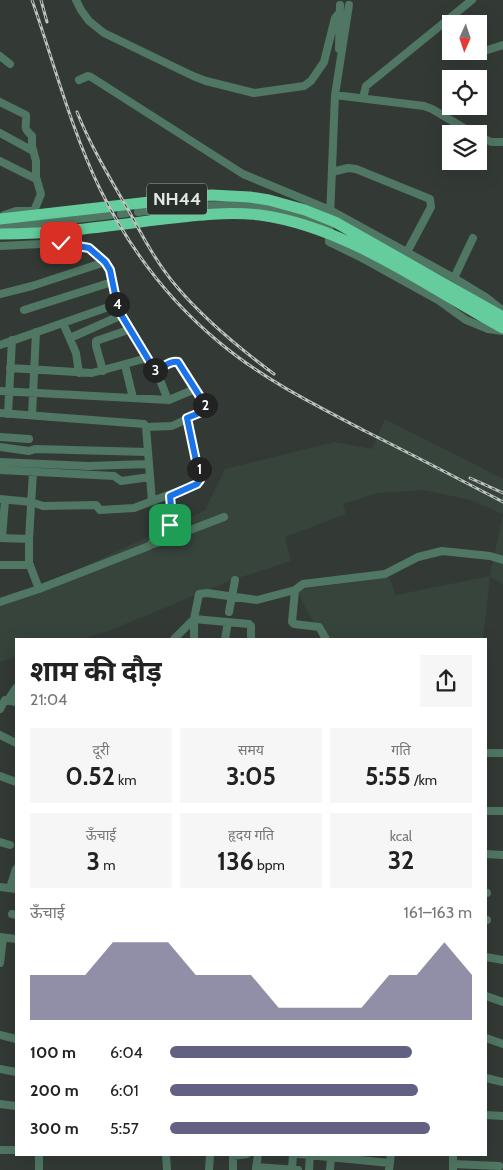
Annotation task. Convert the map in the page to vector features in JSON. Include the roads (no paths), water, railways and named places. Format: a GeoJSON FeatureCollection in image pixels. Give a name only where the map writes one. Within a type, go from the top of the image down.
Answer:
{"type":"FeatureCollection","features":[{"type":"Feature","properties":{"kind":"highway","name":"NH44"},"geometry":{"type":"LineString","coordinates":[[0,219],[190,197],[250,197],[288,204],[320,215],[349,229],[503,317]]}},
{"type":"Feature","properties":{"kind":"highway","name":"NH44"},"geometry":{"type":"LineString","coordinates":[[0,234],[41,233],[192,215],[260,215],[293,222],[347,242],[388,263],[503,329]]}},
{"type":"Feature","properties":{"kind":"street"},"geometry":{"type":"LineString","coordinates":[[76,0],[90,21],[104,33],[206,81],[254,93],[298,88],[312,81],[324,62],[338,6]]}},
{"type":"Feature","properties":{"kind":"street"},"geometry":{"type":"LineString","coordinates":[[458,15],[472,0]]}},
{"type":"Feature","properties":{"kind":"street"},"geometry":{"type":"LineString","coordinates":[[338,6],[345,6],[350,2]]}},
{"type":"Feature","properties":{"kind":"street"},"geometry":{"type":"LineString","coordinates":[[340,56],[350,2]]}},
{"type":"Feature","properties":{"kind":"street"},"geometry":{"type":"LineString","coordinates":[[338,6],[340,56],[335,95],[328,240],[330,244],[362,258],[438,300],[466,320],[488,329],[503,329]]}},
{"type":"Feature","properties":{"kind":"street"},"geometry":{"type":"LineString","coordinates":[[363,98],[366,86],[442,29]]}},
{"type":"Feature","properties":{"kind":"street"},"geometry":{"type":"LineString","coordinates":[[488,49],[503,44]]}},
{"type":"Feature","properties":{"kind":"street"},"geometry":{"type":"LineString","coordinates":[[0,56],[10,64]]}},
{"type":"Feature","properties":{"kind":"street"},"geometry":{"type":"LineString","coordinates":[[79,80],[88,76],[91,77],[243,174],[330,210],[454,278],[487,298],[503,311]]}},
{"type":"Feature","properties":{"kind":"street"},"geometry":{"type":"LineString","coordinates":[[335,95],[424,106],[458,125]]}},
{"type":"Feature","properties":{"kind":"street"},"geometry":{"type":"LineString","coordinates":[[0,102],[26,115],[26,128],[27,132],[32,136],[36,160],[36,179],[41,194],[34,211],[16,211],[0,215]]}},
{"type":"Feature","properties":{"kind":"street"},"geometry":{"type":"LineString","coordinates":[[0,133],[33,151]]}},
{"type":"Feature","properties":{"kind":"street"},"geometry":{"type":"LineString","coordinates":[[487,140],[503,142]]}},
{"type":"Feature","properties":{"kind":"street"},"geometry":{"type":"LineString","coordinates":[[0,161],[36,179]]}},
{"type":"Feature","properties":{"kind":"street"},"geometry":{"type":"LineString","coordinates":[[332,172],[344,168],[356,169],[430,199],[431,207],[407,252]]}},
{"type":"Feature","properties":{"kind":"street"},"geometry":{"type":"LineString","coordinates":[[138,212],[180,207],[225,205],[279,210],[329,226]]}},
{"type":"Feature","properties":{"kind":"street"},"geometry":{"type":"LineString","coordinates":[[0,226],[26,225],[111,215]]}},
{"type":"Feature","properties":{"kind":"street"},"geometry":{"type":"LineString","coordinates":[[454,278],[473,238]]}},
{"type":"Feature","properties":{"kind":"street"},"geometry":{"type":"LineString","coordinates":[[0,246],[66,243],[89,248],[105,262],[110,270],[117,304],[122,316],[156,370],[168,400]]}},
{"type":"Feature","properties":{"kind":"street"},"geometry":{"type":"LineString","coordinates":[[0,294],[32,286],[105,262]]}},
{"type":"Feature","properties":{"kind":"street"},"geometry":{"type":"LineString","coordinates":[[24,310],[112,282]]}},
{"type":"Feature","properties":{"kind":"street"},"geometry":{"type":"LineString","coordinates":[[0,345],[117,304]]}},
{"type":"Feature","properties":{"kind":"street"},"geometry":{"type":"LineString","coordinates":[[70,338],[122,316]]}},
{"type":"Feature","properties":{"kind":"street"},"geometry":{"type":"LineString","coordinates":[[64,322],[76,353],[79,372]]}},
{"type":"Feature","properties":{"kind":"street"},"geometry":{"type":"LineString","coordinates":[[103,371],[95,344],[96,341],[131,329]]}},
{"type":"Feature","properties":{"kind":"street"},"geometry":{"type":"LineString","coordinates":[[32,415],[36,332]]}},
{"type":"Feature","properties":{"kind":"street"},"geometry":{"type":"LineString","coordinates":[[12,340],[10,368],[4,391],[4,414],[143,423],[146,427],[152,502]]}},
{"type":"Feature","properties":{"kind":"street"},"geometry":{"type":"LineString","coordinates":[[10,368],[92,373],[147,358]]}},
{"type":"Feature","properties":{"kind":"street"},"geometry":{"type":"LineString","coordinates":[[146,427],[169,426],[204,411],[206,408],[178,362],[170,362],[156,370]]}},
{"type":"Feature","properties":{"kind":"street"},"geometry":{"type":"LineString","coordinates":[[124,365],[133,398]]}},
{"type":"Feature","properties":{"kind":"street"},"geometry":{"type":"LineString","coordinates":[[4,391],[168,400],[195,389]]}},
{"type":"Feature","properties":{"kind":"street"},"geometry":{"type":"LineString","coordinates":[[29,539],[1,538],[3,499],[31,502],[44,506],[97,505],[100,510],[132,509],[170,496],[197,484],[200,480],[187,418]]}},
{"type":"Feature","properties":{"kind":"street"},"geometry":{"type":"LineString","coordinates":[[0,437],[29,438]]}},
{"type":"Feature","properties":{"kind":"street"},"geometry":{"type":"LineString","coordinates":[[0,447],[29,451],[35,449],[147,452]]}},
{"type":"Feature","properties":{"kind":"street"},"geometry":{"type":"LineString","coordinates":[[0,462],[88,466],[148,464]]}},
{"type":"Feature","properties":{"kind":"street"},"geometry":{"type":"LineString","coordinates":[[0,470],[114,476],[121,480],[150,477]]}},
{"type":"Feature","properties":{"kind":"street"},"geometry":{"type":"LineString","coordinates":[[33,472],[29,539],[30,565],[38,589]]}},
{"type":"Feature","properties":{"kind":"street"},"geometry":{"type":"LineString","coordinates":[[149,546],[171,523],[170,496]]}},
{"type":"Feature","properties":{"kind":"street"},"geometry":{"type":"LineString","coordinates":[[0,602],[224,517]]}},
{"type":"Feature","properties":{"kind":"street"},"geometry":{"type":"LineString","coordinates":[[194,638],[194,619],[198,594],[207,593],[262,600],[295,590],[307,583],[385,574],[418,557],[436,552],[458,552],[490,556],[503,560]]}},
{"type":"Feature","properties":{"kind":"street"},"geometry":{"type":"LineString","coordinates":[[0,565],[30,565]]}},
{"type":"Feature","properties":{"kind":"street"},"geometry":{"type":"LineString","coordinates":[[229,612],[235,580]]}},
{"type":"Feature","properties":{"kind":"street"},"geometry":{"type":"LineString","coordinates":[[295,590],[293,624],[319,627],[325,638]]}},
{"type":"Feature","properties":{"kind":"street"},"geometry":{"type":"LineString","coordinates":[[194,619],[250,625],[251,638]]}},
{"type":"Feature","properties":{"kind":"street"},"geometry":{"type":"LineString","coordinates":[[175,638],[194,619]]}},
{"type":"Feature","properties":{"kind":"street"},"geometry":{"type":"LineString","coordinates":[[225,638],[228,622]]}},
{"type":"Feature","properties":{"kind":"street"},"geometry":{"type":"LineString","coordinates":[[0,709],[15,689]]}},
{"type":"Feature","properties":{"kind":"street"},"geometry":{"type":"LineString","coordinates":[[0,735],[15,742]]}},
{"type":"Feature","properties":{"kind":"street"},"geometry":{"type":"LineString","coordinates":[[487,753],[503,752]]}},
{"type":"Feature","properties":{"kind":"street"},"geometry":{"type":"LineString","coordinates":[[0,776],[15,782]]}},
{"type":"Feature","properties":{"kind":"street"},"geometry":{"type":"LineString","coordinates":[[487,811],[503,811]]}},
{"type":"Feature","properties":{"kind":"street"},"geometry":{"type":"LineString","coordinates":[[0,842],[10,845]]}},
{"type":"Feature","properties":{"kind":"street"},"geometry":{"type":"LineString","coordinates":[[487,854],[503,855]]}},
{"type":"Feature","properties":{"kind":"street"},"geometry":{"type":"LineString","coordinates":[[0,887],[13,889],[15,876]]}},
{"type":"Feature","properties":{"kind":"street"},"geometry":{"type":"LineString","coordinates":[[0,963],[2,937],[15,939]]}},
{"type":"Feature","properties":{"kind":"street"},"geometry":{"type":"LineString","coordinates":[[487,957],[503,960]]}},
{"type":"Feature","properties":{"kind":"street"},"geometry":{"type":"LineString","coordinates":[[487,996],[503,1002]]}},
{"type":"Feature","properties":{"kind":"street"},"geometry":{"type":"LineString","coordinates":[[0,1035],[15,1039]]}},
{"type":"Feature","properties":{"kind":"street"},"geometry":{"type":"LineString","coordinates":[[487,1038],[503,1044]]}},
{"type":"Feature","properties":{"kind":"street"},"geometry":{"type":"LineString","coordinates":[[0,1069],[15,1072]]}},
{"type":"Feature","properties":{"kind":"street"},"geometry":{"type":"LineString","coordinates":[[487,1078],[503,1082]]}},
{"type":"Feature","properties":{"kind":"street"},"geometry":{"type":"LineString","coordinates":[[0,1104],[15,1106]]}},
{"type":"Feature","properties":{"kind":"street"},"geometry":{"type":"LineString","coordinates":[[487,1115],[503,1116]]}},
{"type":"Feature","properties":{"kind":"street"},"geometry":{"type":"LineString","coordinates":[[0,1150],[15,1150]]}},
{"type":"Feature","properties":{"kind":"street"},"geometry":{"type":"LineString","coordinates":[[39,1156],[39,1170]]}},
{"type":"Feature","properties":{"kind":"street"},"geometry":{"type":"LineString","coordinates":[[166,1156],[167,1170]]}},
{"type":"Feature","properties":{"kind":"street"},"geometry":{"type":"LineString","coordinates":[[209,1170],[210,1156]]}},
{"type":"Feature","properties":{"kind":"street"},"geometry":{"type":"LineString","coordinates":[[233,1156],[233,1170]]}},
{"type":"Feature","properties":{"kind":"street"},"geometry":{"type":"LineString","coordinates":[[292,1170],[293,1156]]}},
{"type":"Feature","properties":{"kind":"street"},"geometry":{"type":"LineString","coordinates":[[309,1170],[310,1156]]}},
{"type":"Feature","properties":{"kind":"street"},"geometry":{"type":"LineString","coordinates":[[324,1156],[368,1157],[390,1166]]}},
{"type":"Feature","properties":{"kind":"street"},"geometry":{"type":"LineString","coordinates":[[330,1170],[331,1157]]}},
{"type":"Feature","properties":{"kind":"street"},"geometry":{"type":"LineString","coordinates":[[453,1167],[499,1166]]}},
{"type":"Feature","properties":{"kind":"street"},"geometry":{"type":"LineString","coordinates":[[256,1168],[298,1170]]}},
{"type":"Feature","properties":{"kind":"railway"},"geometry":{"type":"LineString","coordinates":[[32,0],[80,143],[100,189],[137,253],[184,310],[201,327],[237,356],[290,391],[503,502]]}},
{"type":"Feature","properties":{"kind":"railway"},"geometry":{"type":"LineString","coordinates":[[41,0],[47,22]]}},
{"type":"Feature","properties":{"kind":"railway"},"geometry":{"type":"LineString","coordinates":[[77,112],[109,176],[152,252],[170,279],[235,344],[274,374]]}},
{"type":"Feature","properties":{"kind":"railway"},"geometry":{"type":"LineString","coordinates":[[470,478],[503,493]]}}]}
